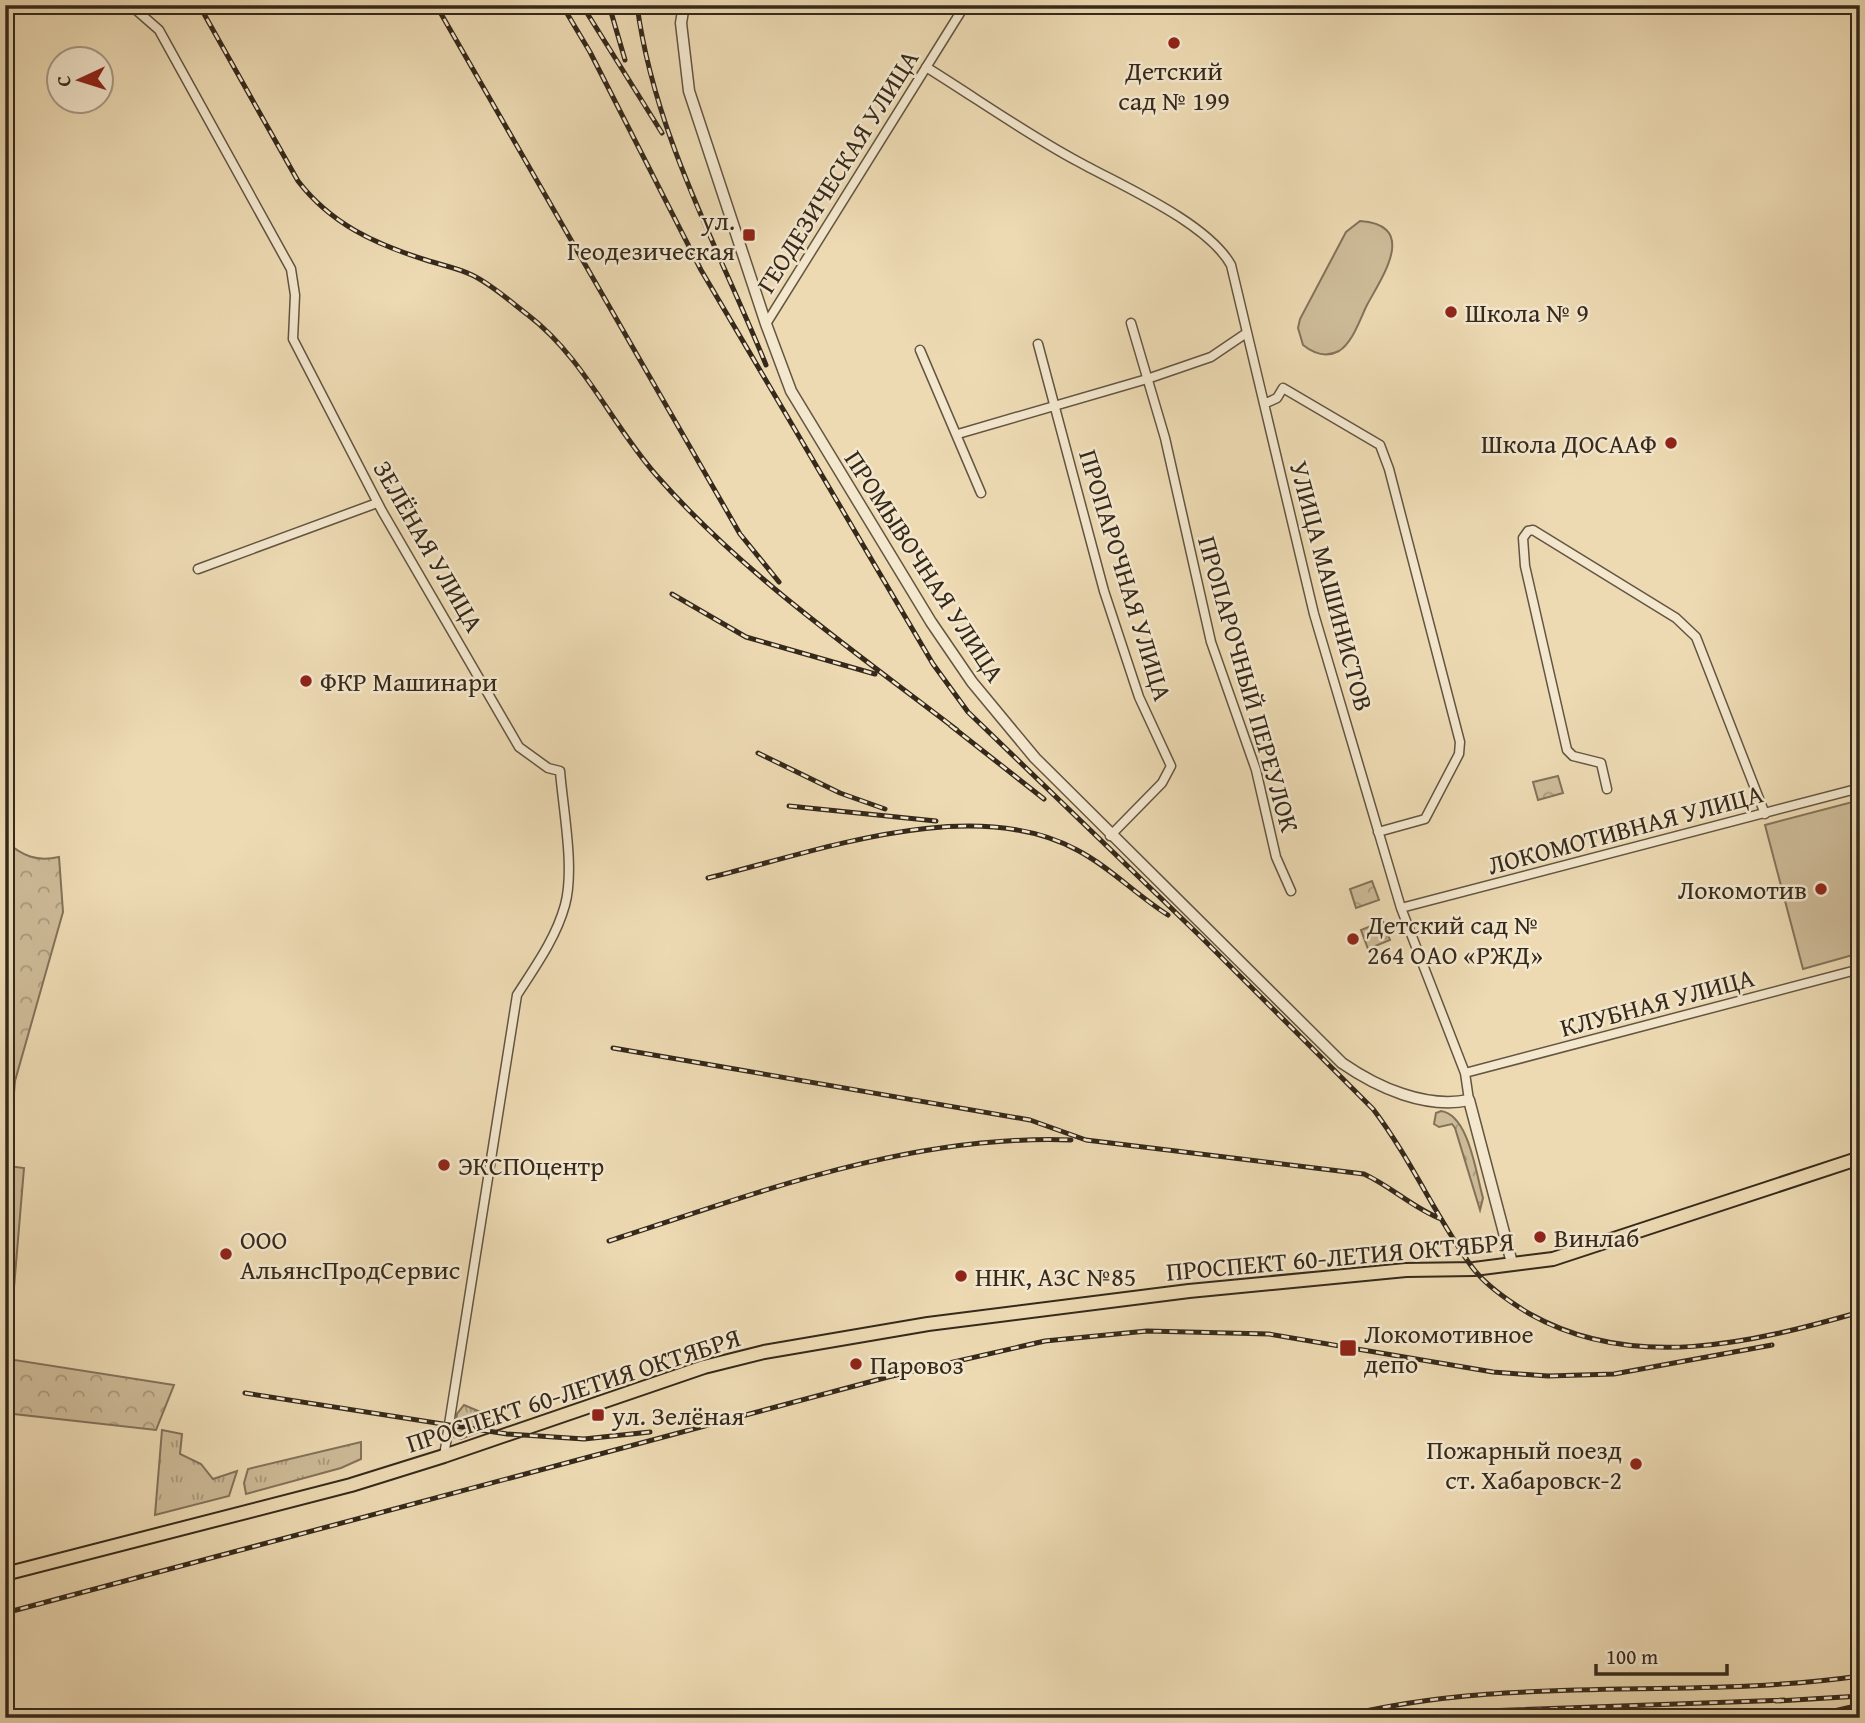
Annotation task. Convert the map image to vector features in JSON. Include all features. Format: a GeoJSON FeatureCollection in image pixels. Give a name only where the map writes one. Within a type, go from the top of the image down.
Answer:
{"type":"FeatureCollection","features":[{"type":"Feature","properties":{"kind":"highway","name":"ПРОСПЕКТ 60-ЛЕТИЯ ОКТЯБРЯ"},"geometry":{"type":"LineString","coordinates":[[5,1574],[254,1512],[444,1457],[704,1367],[820,1340],[1189,1292],[1406,1270],[1474,1269],[1553,1259],[1860,1158]]}},
{"type":"Feature","properties":{"kind":"street","name":"ЗЕЛЁНАЯ УЛИЦА"},"geometry":{"type":"LineString","coordinates":[[122,5],[135,9],[159,30],[291,269],[295,295],[293,340],[377,503],[519,747],[548,768],[560,771],[568,875],[566,902],[557,929],[517,995],[444,1457]]}},
{"type":"Feature","properties":{"kind":"street","name":"ПРОМЫВОЧНАЯ УЛИЦА"},"geometry":{"type":"LineString","coordinates":[[684,5],[681,23],[689,91],[766,324],[799,407],[952,654],[1035,758],[1342,1063],[1364,1078],[1419,1100],[1452,1104],[1469,1100]]}},
{"type":"Feature","properties":{"kind":"street","name":"ГЕОДЕЗИЧЕСКАЯ УЛИЦА"},"geometry":{"type":"LineString","coordinates":[[766,324],[965,5]]}},
{"type":"Feature","properties":{"kind":"street","name":"УЛИЦА МАШИНИСТОВ"},"geometry":{"type":"LineString","coordinates":[[926,67],[1076,161],[1138,192],[1206,238],[1225,255],[1231,265],[1245,334],[1314,614],[1401,908],[1465,1073],[1469,1100],[1512,1263]]}},
{"type":"Feature","properties":{"kind":"street","name":"ПРОПАРОЧНЫЙ ПЕРЕУЛОК"},"geometry":{"type":"LineString","coordinates":[[1131,323],[1165,438],[1211,642],[1256,770],[1276,857],[1291,891]]}},
{"type":"Feature","properties":{"kind":"street"},"geometry":{"type":"LineString","coordinates":[[958,434],[1055,408],[1211,357],[1245,334]]}},
{"type":"Feature","properties":{"kind":"street","name":"ПРОПАРОЧНАЯ УЛИЦА"},"geometry":{"type":"LineString","coordinates":[[1038,344],[1104,592],[1139,697],[1171,766],[1162,783],[1110,835]]}},
{"type":"Feature","properties":{"kind":"street"},"geometry":{"type":"LineString","coordinates":[[920,351],[958,434],[981,493]]}},
{"type":"Feature","properties":{"kind":"street"},"geometry":{"type":"LineString","coordinates":[[1264,404],[1277,398],[1283,388],[1380,445],[1389,469],[1460,742],[1460,754],[1425,820],[1378,832]]}},
{"type":"Feature","properties":{"kind":"street"},"geometry":{"type":"LineString","coordinates":[[198,569],[377,503]]}},
{"type":"Feature","properties":{"kind":"street"},"geometry":{"type":"LineString","coordinates":[[1608,789],[1601,763],[1573,756],[1567,750],[1525,566],[1523,538],[1526,532],[1533,530],[1676,618],[1696,636],[1766,814]]}},
{"type":"Feature","properties":{"kind":"street","name":"ЛОКОМОТИВНАЯ УЛИЦА"},"geometry":{"type":"LineString","coordinates":[[1401,908],[1860,788]]}},
{"type":"Feature","properties":{"kind":"street","name":"КЛУБНАЯ УЛИЦА"},"geometry":{"type":"LineString","coordinates":[[1465,1073],[1860,969]]}},
{"type":"Feature","properties":{"kind":"green space"},"geometry":{"type":"Polygon","coordinates":[[[1360,221],[1378,225],[1388,232],[1392,242],[1387,267],[1356,330],[1344,347],[1334,353],[1315,352],[1303,345],[1298,328],[1300,319],[1346,232],[1360,221]]]}},
{"type":"Feature","properties":{"kind":"green space"},"geometry":{"type":"Polygon","coordinates":[[[1558,776],[1563,793],[1538,800],[1533,782],[1558,776]]]}},
{"type":"Feature","properties":{"kind":"green space","name":"Локомотив"},"geometry":{"type":"Polygon","coordinates":[[[1860,800],[1860,953],[1803,969],[1765,825],[1860,800]]]}},
{"type":"Feature","properties":{"kind":"green space"},"geometry":{"type":"Polygon","coordinates":[[[5,841],[30,856],[43,859],[59,857],[63,912],[15,1081],[8,1166],[24,1168],[8,1359],[174,1385],[156,1430],[5,1413],[5,841]]]}},
{"type":"Feature","properties":{"kind":"green space"},"geometry":{"type":"Polygon","coordinates":[[[1372,881],[1379,900],[1356,908],[1350,889],[1372,881]]]}},
{"type":"Feature","properties":{"kind":"green space"},"geometry":{"type":"Polygon","coordinates":[[[1383,921],[1390,940],[1368,949],[1361,930],[1383,921]]]}},
{"type":"Feature","properties":{"kind":"green space"},"geometry":{"type":"Polygon","coordinates":[[[1441,1111],[1451,1115],[1465,1134],[1483,1198],[1480,1210],[1455,1128],[1452,1124],[1439,1127],[1434,1124],[1436,1113],[1441,1111]]]}},
{"type":"Feature","properties":{"kind":"green space"},"geometry":{"type":"Polygon","coordinates":[[[464,1405],[492,1417],[491,1427],[461,1439],[454,1437],[457,1414],[464,1405]]]}},
{"type":"Feature","properties":{"kind":"green space"},"geometry":{"type":"Polygon","coordinates":[[[162,1430],[182,1434],[180,1454],[201,1464],[213,1479],[237,1471],[229,1496],[155,1515],[162,1430]]]}},
{"type":"Feature","properties":{"kind":"green space"},"geometry":{"type":"Polygon","coordinates":[[[361,1442],[361,1459],[341,1468],[246,1494],[244,1483],[248,1469],[361,1442]]]}},
{"type":"Feature","properties":{"kind":"railway"},"geometry":{"type":"LineString","coordinates":[[199,5],[298,181],[311,196],[355,231],[389,247],[472,275],[494,288],[528,315],[565,351],[657,476],[726,546],[839,641],[957,730]]}},
{"type":"Feature","properties":{"kind":"railway"},"geometry":{"type":"LineString","coordinates":[[436,5],[740,534],[779,582]]}},
{"type":"Feature","properties":{"kind":"railway"},"geometry":{"type":"LineString","coordinates":[[562,5],[590,52],[701,270],[933,664],[968,712],[1200,936],[1373,1109],[1459,1248],[1484,1281],[1530,1314],[1569,1332],[1610,1343],[1651,1347],[1735,1342],[1860,1312]]}},
{"type":"Feature","properties":{"kind":"railway"},"geometry":{"type":"LineString","coordinates":[[582,5],[662,133]]}},
{"type":"Feature","properties":{"kind":"railway"},"geometry":{"type":"LineString","coordinates":[[609,5],[625,60]]}},
{"type":"Feature","properties":{"kind":"railway"},"geometry":{"type":"LineString","coordinates":[[637,5],[645,52],[673,144],[766,365]]}},
{"type":"Feature","properties":{"kind":"railway"},"geometry":{"type":"LineString","coordinates":[[672,594],[746,637],[875,674]]}},
{"type":"Feature","properties":{"kind":"railway"},"geometry":{"type":"LineString","coordinates":[[950,725],[1044,799]]}},
{"type":"Feature","properties":{"kind":"railway"},"geometry":{"type":"LineString","coordinates":[[758,753],[840,793],[885,809]]}},
{"type":"Feature","properties":{"kind":"railway"},"geometry":{"type":"LineString","coordinates":[[789,806],[936,821]]}},
{"type":"Feature","properties":{"kind":"railway"},"geometry":{"type":"LineString","coordinates":[[708,878],[894,833],[943,827],[990,827],[1035,834],[1077,850],[1168,915]]}},
{"type":"Feature","properties":{"kind":"railway"},"geometry":{"type":"LineString","coordinates":[[613,1048],[1030,1120],[1086,1140],[1364,1174],[1441,1219]]}},
{"type":"Feature","properties":{"kind":"railway"},"geometry":{"type":"LineString","coordinates":[[609,1241],[779,1186],[894,1156],[953,1146],[1071,1140]]}},
{"type":"Feature","properties":{"kind":"railway"},"geometry":{"type":"LineString","coordinates":[[5,1613],[888,1377],[1045,1341],[1147,1331],[1269,1334],[1493,1372],[1548,1376],[1614,1374],[1772,1345]]}},
{"type":"Feature","properties":{"kind":"railway"},"geometry":{"type":"LineString","coordinates":[[245,1393],[507,1434],[584,1439],[650,1432]]}},
{"type":"Feature","properties":{"kind":"railway"},"geometry":{"type":"LineString","coordinates":[[1336,1718],[1401,1704],[1466,1696],[1729,1687],[1860,1676]]}},
{"type":"Feature","properties":{"kind":"railway"},"geometry":{"type":"LineString","coordinates":[[1776,1701],[1860,1696]]}},
{"type":"Feature","properties":{"kind":"railway"},"geometry":{"type":"LineString","coordinates":[[1422,1718],[1485,1711],[1784,1700]]}},
{"type":"Feature","properties":{"kind":"railway"},"geometry":{"type":"LineString","coordinates":[[1804,1718],[1860,1705]]}},
{"type":"Feature","properties":{"kind":"place","name":"Детский сад № 199"},"geometry":{"type":"Point","coordinates":[1174,43]}},
{"type":"Feature","properties":{"kind":"place","name":"ул. Геодезическая"},"geometry":{"type":"Point","coordinates":[749,235]}},
{"type":"Feature","properties":{"kind":"place","name":"Школа № 9"},"geometry":{"type":"Point","coordinates":[1451,312]}},
{"type":"Feature","properties":{"kind":"place","name":"Школа ДОСААФ"},"geometry":{"type":"Point","coordinates":[1671,443]}},
{"type":"Feature","properties":{"kind":"place","name":"ФКР Машинари"},"geometry":{"type":"Point","coordinates":[306,681]}},
{"type":"Feature","properties":{"kind":"place","name":"Локомотив"},"geometry":{"type":"Point","coordinates":[1821,889]}},
{"type":"Feature","properties":{"kind":"place","name":"Детский сад № 264 ОАО «РЖД»"},"geometry":{"type":"Point","coordinates":[1353,939]}},
{"type":"Feature","properties":{"kind":"place","name":"ЭКСПОцентр"},"geometry":{"type":"Point","coordinates":[444,1165]}},
{"type":"Feature","properties":{"kind":"place","name":"Винлаб"},"geometry":{"type":"Point","coordinates":[1540,1237]}},
{"type":"Feature","properties":{"kind":"place","name":"ООО АльянсПродСервис"},"geometry":{"type":"Point","coordinates":[226,1254]}},
{"type":"Feature","properties":{"kind":"place","name":"ННК, АЗС №85"},"geometry":{"type":"Point","coordinates":[961,1276]}},
{"type":"Feature","properties":{"kind":"place","name":"Локомотивное депо"},"geometry":{"type":"Point","coordinates":[1348,1348]}},
{"type":"Feature","properties":{"kind":"place","name":"Паровоз"},"geometry":{"type":"Point","coordinates":[856,1364]}},
{"type":"Feature","properties":{"kind":"place","name":"ул. Зелёная"},"geometry":{"type":"Point","coordinates":[598,1415]}},
{"type":"Feature","properties":{"kind":"place","name":"Пожарный поезд ст. Хабаровск-2"},"geometry":{"type":"Point","coordinates":[1636,1464]}}]}
